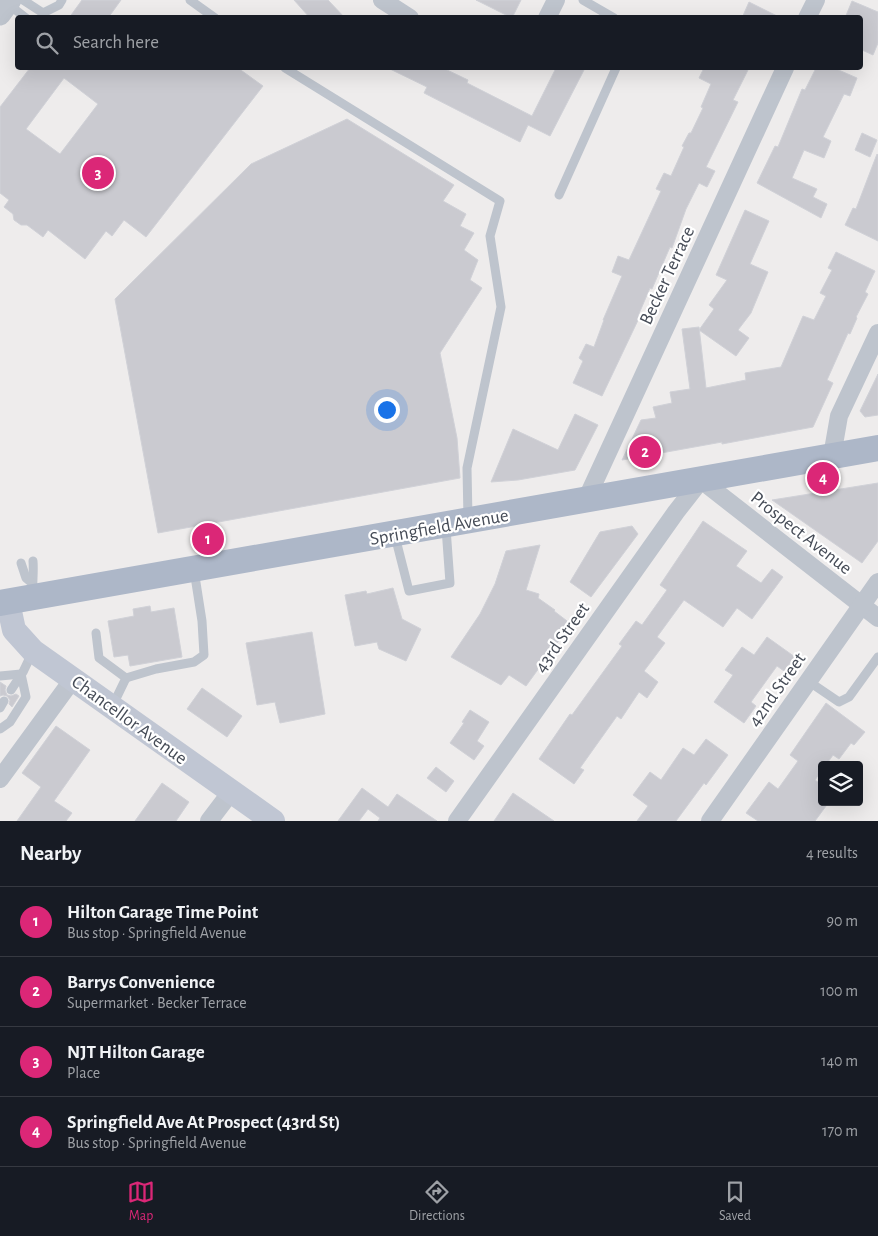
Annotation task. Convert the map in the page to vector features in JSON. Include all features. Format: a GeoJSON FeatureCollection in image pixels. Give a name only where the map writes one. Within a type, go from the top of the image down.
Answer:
{"type":"FeatureCollection","features":[{"type":"Feature","properties":{"kind":"main road","name":"Springfield Avenue"},"geometry":{"type":"LineString","coordinates":[[4,602],[33,590],[194,569],[878,448]]}},
{"type":"Feature","properties":{"kind":"main road","name":"Chancellor Avenue"},"geometry":{"type":"LineString","coordinates":[[4,602],[14,630],[33,651],[273,821]]}},
{"type":"Feature","properties":{"kind":"street"},"geometry":{"type":"LineString","coordinates":[[382,0],[405,15]]}},
{"type":"Feature","properties":{"kind":"street"},"geometry":{"type":"LineString","coordinates":[[548,15],[556,0]]}},
{"type":"Feature","properties":{"kind":"street"},"geometry":{"type":"LineString","coordinates":[[809,15],[816,0]]}},
{"type":"Feature","properties":{"kind":"street","name":"Becker Terrace"},"geometry":{"type":"LineString","coordinates":[[586,500],[783,70]]}},
{"type":"Feature","properties":{"kind":"street"},"geometry":{"type":"LineString","coordinates":[[832,456],[839,416],[878,333]]}},
{"type":"Feature","properties":{"kind":"street","name":"Prospect Avenue"},"geometry":{"type":"LineString","coordinates":[[701,480],[878,618]]}},
{"type":"Feature","properties":{"kind":"street","name":"43rd Street"},"geometry":{"type":"LineString","coordinates":[[456,821],[676,512],[701,480]]}},
{"type":"Feature","properties":{"kind":"street","name":"42nd Street"},"geometry":{"type":"LineString","coordinates":[[710,821],[878,582]]}},
{"type":"Feature","properties":{"kind":"street"},"geometry":{"type":"LineString","coordinates":[[0,779],[74,679]]}},
{"type":"Feature","properties":{"kind":"street"},"geometry":{"type":"LineString","coordinates":[[209,821],[231,792]]}},
{"type":"Feature","properties":{"kind":"lane"},"geometry":{"type":"LineString","coordinates":[[10,5],[43,13],[59,5],[62,0]]}},
{"type":"Feature","properties":{"kind":"lane"},"geometry":{"type":"LineString","coordinates":[[190,0],[210,15]]}},
{"type":"Feature","properties":{"kind":"lane"},"geometry":{"type":"LineString","coordinates":[[583,0],[609,15]]}},
{"type":"Feature","properties":{"kind":"lane"},"geometry":{"type":"LineString","coordinates":[[10,5],[22,15]]}},
{"type":"Feature","properties":{"kind":"lane"},"geometry":{"type":"LineString","coordinates":[[288,70],[500,201],[490,236],[501,307],[467,468],[468,521],[450,583],[409,591],[394,534]]}},
{"type":"Feature","properties":{"kind":"lane"},"geometry":{"type":"LineString","coordinates":[[559,195],[615,70]]}},
{"type":"Feature","properties":{"kind":"lane"},"geometry":{"type":"LineString","coordinates":[[33,561],[35,577],[33,590]]}},
{"type":"Feature","properties":{"kind":"lane"},"geometry":{"type":"LineString","coordinates":[[22,563],[26,578],[33,590]]}},
{"type":"Feature","properties":{"kind":"lane"},"geometry":{"type":"LineString","coordinates":[[112,707],[126,678],[194,662],[204,655],[202,621],[194,569]]}},
{"type":"Feature","properties":{"kind":"lane"},"geometry":{"type":"LineString","coordinates":[[96,633],[99,658],[126,678]]}},
{"type":"Feature","properties":{"kind":"lane"},"geometry":{"type":"LineString","coordinates":[[11,690],[22,674],[33,651]]}},
{"type":"Feature","properties":{"kind":"lane"},"geometry":{"type":"LineString","coordinates":[[808,682],[839,702],[849,697],[878,657]]}},
{"type":"Feature","properties":{"kind":"lane"},"geometry":{"type":"LineString","coordinates":[[0,676],[22,674]]}},
{"type":"Feature","properties":{"kind":"lane"},"geometry":{"type":"LineString","coordinates":[[0,729],[10,722],[26,697],[22,674]]}},
{"type":"Feature","properties":{"kind":"building"},"geometry":{"type":"Polygon","coordinates":[[[82,0],[121,0],[110,15],[71,15],[82,0]]]}},
{"type":"Feature","properties":{"kind":"building"},"geometry":{"type":"Polygon","coordinates":[[[294,0],[328,0],[342,15],[307,15],[294,0]]]}},
{"type":"Feature","properties":{"kind":"building"},"geometry":{"type":"Polygon","coordinates":[[[476,0],[521,0],[514,15],[506,15],[476,0]]]}},
{"type":"Feature","properties":{"kind":"building"},"geometry":{"type":"Polygon","coordinates":[[[852,1],[878,12],[878,43],[873,55],[863,50],[863,15],[846,15],[852,1]]]}},
{"type":"Feature","properties":{"kind":"building"},"geometry":{"type":"Polygon","coordinates":[[[749,2],[775,15],[743,15],[749,2]]]}},
{"type":"Feature","properties":{"kind":"building"},"geometry":{"type":"Polygon","coordinates":[[[28,70],[241,70],[263,86],[146,237],[124,220],[112,236],[106,231],[85,259],[48,230],[43,237],[27,225],[21,225],[14,220],[13,214],[4,207],[9,200],[0,193],[0,107],[28,70]],[[64,78],[26,129],[60,154],[98,104],[64,78]]]}},
{"type":"Feature","properties":{"kind":"building"},"geometry":{"type":"Polygon","coordinates":[[[392,70],[447,70],[468,80],[467,83],[532,116],[555,70],[584,70],[550,136],[528,125],[520,142],[424,93],[427,87],[392,70]]]}},
{"type":"Feature","properties":{"kind":"building"},"geometry":{"type":"Polygon","coordinates":[[[703,70],[748,70],[733,100],[738,102],[706,167],[715,171],[707,187],[699,183],[686,209],[672,248],[670,247],[652,289],[650,288],[638,316],[640,316],[602,396],[573,383],[583,361],[579,358],[586,344],[594,347],[603,320],[622,276],[612,272],[618,256],[629,260],[661,191],[656,189],[664,173],[671,176],[684,147],[682,146],[689,133],[691,133],[703,108],[701,107],[711,84],[699,78],[703,70]]]}},
{"type":"Feature","properties":{"kind":"building"},"geometry":{"type":"Polygon","coordinates":[[[815,70],[839,70],[857,78],[850,96],[844,94],[823,137],[831,141],[824,158],[804,150],[792,178],[817,189],[813,197],[827,204],[821,218],[757,183],[775,146],[778,147],[802,89],[805,90],[815,70]]]}},
{"type":"Feature","properties":{"kind":"building"},"geometry":{"type":"Polygon","coordinates":[[[347,119],[454,185],[443,201],[466,214],[460,226],[474,233],[464,250],[478,260],[470,280],[482,288],[440,353],[457,438],[460,478],[158,533],[115,299],[251,164],[347,119]]]}},
{"type":"Feature","properties":{"kind":"building"},"geometry":{"type":"Polygon","coordinates":[[[862,133],[877,140],[870,157],[855,150],[862,133]]]}},
{"type":"Feature","properties":{"kind":"building"},"geometry":{"type":"Polygon","coordinates":[[[877,154],[878,241],[845,225],[853,208],[856,209],[877,154]]]}},
{"type":"Feature","properties":{"kind":"building"},"geometry":{"type":"Polygon","coordinates":[[[745,210],[769,221],[750,264],[768,272],[751,313],[738,330],[749,338],[736,356],[699,330],[714,309],[709,305],[727,280],[716,275],[745,210]]]}},
{"type":"Feature","properties":{"kind":"building"},"geometry":{"type":"Polygon","coordinates":[[[836,252],[875,271],[865,292],[868,294],[827,380],[833,383],[813,427],[622,460],[641,420],[656,418],[653,407],[672,403],[670,392],[690,389],[682,329],[699,327],[706,388],[746,380],[745,373],[781,367],[803,316],[814,320],[826,296],[820,293],[832,270],[828,268],[836,252]]]}},
{"type":"Feature","properties":{"kind":"building"},"geometry":{"type":"Polygon","coordinates":[[[878,374],[878,415],[865,417],[860,411],[878,374]]]}},
{"type":"Feature","properties":{"kind":"building"},"geometry":{"type":"Polygon","coordinates":[[[575,414],[598,425],[575,470],[518,480],[491,482],[513,429],[558,450],[575,414]]]}},
{"type":"Feature","properties":{"kind":"building"},"geometry":{"type":"Polygon","coordinates":[[[878,483],[878,541],[862,563],[772,500],[878,483]]]}},
{"type":"Feature","properties":{"kind":"building"},"geometry":{"type":"Polygon","coordinates":[[[703,521],[747,551],[736,566],[761,583],[772,569],[783,577],[752,619],[737,608],[723,627],[684,600],[657,637],[665,643],[644,671],[658,682],[647,698],[639,692],[621,719],[617,716],[580,768],[584,770],[574,784],[539,759],[570,714],[572,715],[622,646],[619,644],[636,621],[642,625],[667,590],[660,585],[703,521]]]}},
{"type":"Feature","properties":{"kind":"building"},"geometry":{"type":"Polygon","coordinates":[[[632,526],[638,534],[591,597],[570,582],[600,532],[632,526]]]}},
{"type":"Feature","properties":{"kind":"building"},"geometry":{"type":"Polygon","coordinates":[[[540,545],[526,590],[539,594],[538,598],[571,624],[526,686],[509,675],[501,685],[451,657],[480,614],[495,584],[506,551],[540,545]]]}},
{"type":"Feature","properties":{"kind":"building"},"geometry":{"type":"Polygon","coordinates":[[[393,588],[402,619],[421,629],[406,661],[379,649],[377,642],[355,646],[345,595],[366,591],[367,594],[393,588]]]}},
{"type":"Feature","properties":{"kind":"building"},"geometry":{"type":"Polygon","coordinates":[[[150,606],[151,612],[174,608],[182,657],[130,666],[128,655],[114,657],[108,621],[134,616],[133,609],[150,606]]]}},
{"type":"Feature","properties":{"kind":"building"},"geometry":{"type":"Polygon","coordinates":[[[312,632],[325,714],[280,723],[275,702],[257,705],[246,643],[312,632]]]}},
{"type":"Feature","properties":{"kind":"building"},"geometry":{"type":"Polygon","coordinates":[[[767,637],[795,657],[784,671],[777,666],[751,702],[756,706],[744,723],[714,702],[733,675],[725,670],[742,647],[754,655],[767,637]]]}},
{"type":"Feature","properties":{"kind":"building"},"geometry":{"type":"Polygon","coordinates":[[[0,682],[6,686],[7,695],[16,694],[19,696],[12,707],[7,696],[0,696],[0,682]]]}},
{"type":"Feature","properties":{"kind":"building"},"geometry":{"type":"Polygon","coordinates":[[[202,688],[242,716],[227,737],[187,709],[202,688]]]}},
{"type":"Feature","properties":{"kind":"building"},"geometry":{"type":"Polygon","coordinates":[[[826,703],[865,732],[854,745],[851,743],[839,759],[833,755],[829,761],[818,761],[818,776],[815,780],[818,782],[818,806],[826,806],[815,821],[758,821],[746,813],[769,782],[778,789],[798,761],[790,755],[826,703]]]}},
{"type":"Feature","properties":{"kind":"building"},"geometry":{"type":"Polygon","coordinates":[[[470,710],[489,722],[477,741],[484,746],[474,760],[450,743],[464,723],[462,722],[470,710]]]}},
{"type":"Feature","properties":{"kind":"building"},"geometry":{"type":"Polygon","coordinates":[[[56,726],[90,750],[54,801],[72,813],[66,821],[17,821],[41,787],[22,773],[56,726]]]}},
{"type":"Feature","properties":{"kind":"building"},"geometry":{"type":"Polygon","coordinates":[[[706,739],[728,755],[706,785],[704,783],[676,821],[637,821],[648,806],[633,795],[650,772],[661,780],[683,748],[694,755],[706,739]]]}},
{"type":"Feature","properties":{"kind":"building"},"geometry":{"type":"Polygon","coordinates":[[[436,767],[454,781],[446,792],[427,778],[436,767]]]}},
{"type":"Feature","properties":{"kind":"building"},"geometry":{"type":"Polygon","coordinates":[[[162,783],[189,802],[176,821],[135,821],[162,783]]]}},
{"type":"Feature","properties":{"kind":"building"},"geometry":{"type":"Polygon","coordinates":[[[362,788],[388,807],[397,794],[437,821],[378,821],[380,818],[368,809],[359,821],[338,821],[362,788]]]}},
{"type":"Feature","properties":{"kind":"building"},"geometry":{"type":"Polygon","coordinates":[[[513,793],[554,821],[494,821],[513,793]]]}},
{"type":"Feature","properties":{"kind":"place","name":"NJT Hilton Garage"},"geometry":{"type":"Point","coordinates":[98,173]}},
{"type":"Feature","properties":{"kind":"place","name":"Barrys Convenience"},"geometry":{"type":"Point","coordinates":[645,452]}},
{"type":"Feature","properties":{"kind":"place","name":"Springfield Ave At Prospect (43rd St)"},"geometry":{"type":"Point","coordinates":[823,478]}},
{"type":"Feature","properties":{"kind":"place","name":"Hilton Garage Time Point"},"geometry":{"type":"Point","coordinates":[208,539]}}]}
